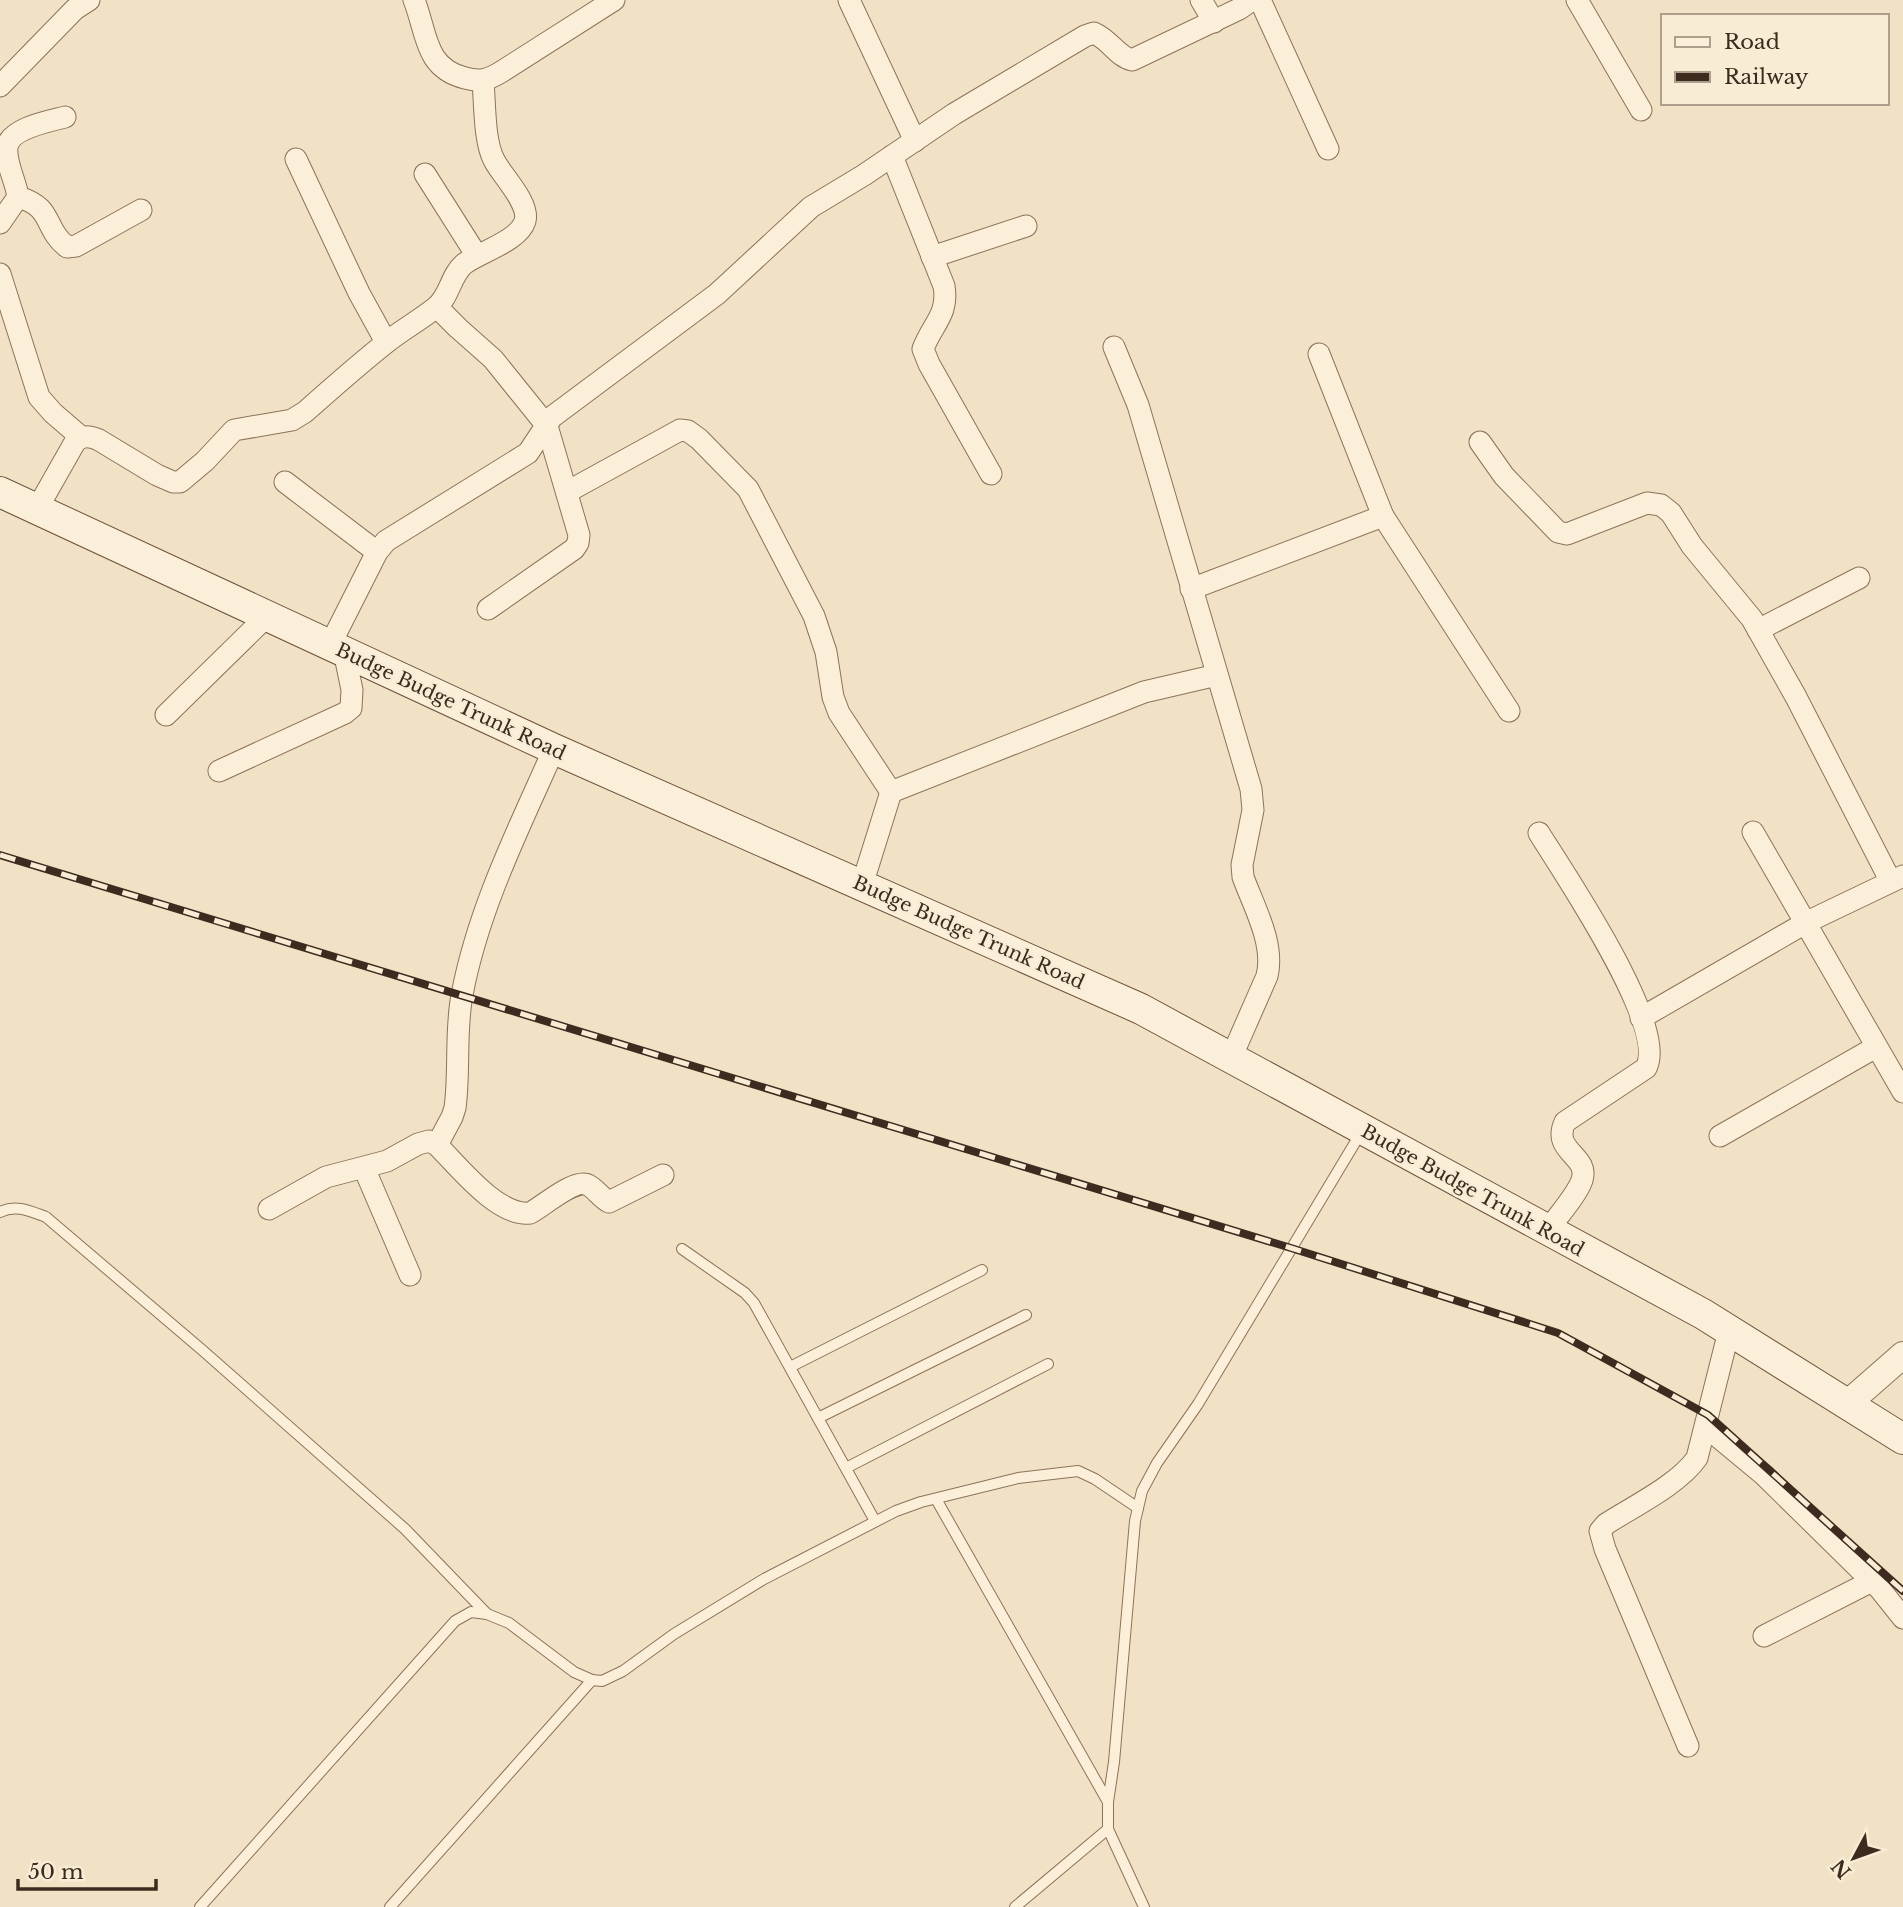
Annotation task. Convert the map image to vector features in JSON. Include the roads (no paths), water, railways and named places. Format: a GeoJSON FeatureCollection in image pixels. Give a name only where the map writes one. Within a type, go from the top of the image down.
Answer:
{"type":"FeatureCollection","features":[{"type":"Feature","properties":{"kind":"main road","name":"Budge Budge Trunk Road"},"geometry":{"type":"LineString","coordinates":[[0,492],[554,749],[1141,1009],[1729,1331],[1903,1439]]}},
{"type":"Feature","properties":{"kind":"street"},"geometry":{"type":"LineString","coordinates":[[0,86],[75,9],[89,0]]}},
{"type":"Feature","properties":{"kind":"street"},"geometry":{"type":"LineString","coordinates":[[414,0],[434,59],[441,67],[458,77],[483,81],[491,79],[614,0]]}},
{"type":"Feature","properties":{"kind":"street"},"geometry":{"type":"LineString","coordinates":[[849,0],[915,141]]}},
{"type":"Feature","properties":{"kind":"street"},"geometry":{"type":"LineString","coordinates":[[1201,0],[1214,22]]}},
{"type":"Feature","properties":{"kind":"street"},"geometry":{"type":"LineString","coordinates":[[219,771],[351,708],[352,690],[337,648],[377,552],[398,533],[528,453],[560,411],[717,294],[811,207],[954,114],[1085,36],[1094,33],[1104,37],[1123,58],[1132,60],[1214,22],[1252,0]]}},
{"type":"Feature","properties":{"kind":"street"},"geometry":{"type":"LineString","coordinates":[[1260,0],[1328,149]]}},
{"type":"Feature","properties":{"kind":"street"},"geometry":{"type":"LineString","coordinates":[[1577,0],[1641,110]]}},
{"type":"Feature","properties":{"kind":"street"},"geometry":{"type":"LineString","coordinates":[[37,509],[80,437],[89,436],[99,440],[157,475],[180,482],[205,461],[234,430],[292,420],[305,412],[386,342],[437,307],[444,299],[457,272],[519,230],[525,222],[525,212],[494,159],[488,136],[483,81]]}},
{"type":"Feature","properties":{"kind":"street"},"geometry":{"type":"LineString","coordinates":[[0,223],[18,197],[7,147],[11,138],[27,128],[65,117]]}},
{"type":"Feature","properties":{"kind":"street"},"geometry":{"type":"LineString","coordinates":[[892,156],[944,286],[945,306],[923,349],[990,474]]}},
{"type":"Feature","properties":{"kind":"street"},"geometry":{"type":"LineString","coordinates":[[296,159],[359,293],[386,342]]}},
{"type":"Feature","properties":{"kind":"street"},"geometry":{"type":"LineString","coordinates":[[425,174],[477,256]]}},
{"type":"Feature","properties":{"kind":"street"},"geometry":{"type":"LineString","coordinates":[[18,197],[38,205],[59,241],[67,247],[76,246],[141,211]]}},
{"type":"Feature","properties":{"kind":"street"},"geometry":{"type":"LineString","coordinates":[[932,257],[1026,226]]}},
{"type":"Feature","properties":{"kind":"street"},"geometry":{"type":"LineString","coordinates":[[0,274],[39,397],[80,437]]}},
{"type":"Feature","properties":{"kind":"street"},"geometry":{"type":"LineString","coordinates":[[437,307],[493,359],[547,426],[579,535],[574,549],[488,609]]}},
{"type":"Feature","properties":{"kind":"street"},"geometry":{"type":"LineString","coordinates":[[1114,347],[1138,405],[1251,789],[1253,810],[1241,865],[1267,945],[1270,964],[1231,1058]]}},
{"type":"Feature","properties":{"kind":"street"},"geometry":{"type":"LineString","coordinates":[[1319,354],[1383,516],[1509,711]]}},
{"type":"Feature","properties":{"kind":"street"},"geometry":{"type":"LineString","coordinates":[[567,492],[680,430],[688,431],[699,439],[739,478],[767,523],[814,616],[826,652],[833,697],[839,713],[891,792]]}},
{"type":"Feature","properties":{"kind":"street"},"geometry":{"type":"LineString","coordinates":[[1480,442],[1504,476],[1558,532],[1567,534],[1647,503],[1661,505],[1671,513],[1692,546],[1758,630],[1896,878],[1807,922],[1641,1018]]}},
{"type":"Feature","properties":{"kind":"street"},"geometry":{"type":"LineString","coordinates":[[285,482],[377,552]]}},
{"type":"Feature","properties":{"kind":"street"},"geometry":{"type":"LineString","coordinates":[[1191,589],[1383,516]]}},
{"type":"Feature","properties":{"kind":"street"},"geometry":{"type":"LineString","coordinates":[[1758,630],[1859,578]]}},
{"type":"Feature","properties":{"kind":"street"},"geometry":{"type":"LineString","coordinates":[[166,715],[267,616]]}},
{"type":"Feature","properties":{"kind":"street"},"geometry":{"type":"LineString","coordinates":[[891,792],[1144,692],[1217,675]]}},
{"type":"Feature","properties":{"kind":"street"},"geometry":{"type":"LineString","coordinates":[[437,1144],[455,1108],[461,997],[471,960],[498,875],[554,749]]}},
{"type":"Feature","properties":{"kind":"street"},"geometry":{"type":"LineString","coordinates":[[862,885],[891,792]]}},
{"type":"Feature","properties":{"kind":"street"},"geometry":{"type":"LineString","coordinates":[[1753,832],[1903,1092]]}},
{"type":"Feature","properties":{"kind":"street"},"geometry":{"type":"LineString","coordinates":[[1539,833],[1614,953],[1641,1018],[1650,1061],[1646,1068],[1565,1122],[1560,1132],[1562,1140],[1581,1165],[1581,1182],[1548,1230]]}},
{"type":"Feature","properties":{"kind":"street"},"geometry":{"type":"LineString","coordinates":[[1720,1136],[1876,1047]]}},
{"type":"Feature","properties":{"kind":"street"},"geometry":{"type":"LineString","coordinates":[[269,1209],[326,1177],[387,1161],[429,1141],[437,1144],[491,1198],[514,1213],[530,1213],[581,1183],[609,1202],[663,1175]]}},
{"type":"Feature","properties":{"kind":"street"},"geometry":{"type":"LineString","coordinates":[[364,1168],[410,1275]]}},
{"type":"Feature","properties":{"kind":"street"},"geometry":{"type":"LineString","coordinates":[[1688,1746],[1605,1549],[1600,1531],[1691,1467],[1697,1458],[1729,1331]]}},
{"type":"Feature","properties":{"kind":"street"},"geometry":{"type":"LineString","coordinates":[[1847,1404],[1903,1355]]}},
{"type":"Feature","properties":{"kind":"street"},"geometry":{"type":"LineString","coordinates":[[1706,1427],[1764,1475],[1872,1581],[1903,1618]]}},
{"type":"Feature","properties":{"kind":"street"},"geometry":{"type":"LineString","coordinates":[[1764,1636],[1872,1581]]}},
{"type":"Feature","properties":{"kind":"lane"},"geometry":{"type":"LineString","coordinates":[[1144,1907],[1108,1829],[1108,1802],[1138,1508],[1142,1491],[1157,1462],[1198,1404],[1363,1130]]}},
{"type":"Feature","properties":{"kind":"lane"},"geometry":{"type":"LineString","coordinates":[[0,1212],[9,1208],[23,1208],[46,1217],[405,1529],[487,1614]]}},
{"type":"Feature","properties":{"kind":"lane"},"geometry":{"type":"LineString","coordinates":[[682,1249],[745,1293],[762,1315],[875,1521]]}},
{"type":"Feature","properties":{"kind":"lane"},"geometry":{"type":"LineString","coordinates":[[790,1367],[982,1270]]}},
{"type":"Feature","properties":{"kind":"lane"},"geometry":{"type":"LineString","coordinates":[[818,1418],[1026,1315]]}},
{"type":"Feature","properties":{"kind":"lane"},"geometry":{"type":"LineString","coordinates":[[846,1468],[1048,1364]]}},
{"type":"Feature","properties":{"kind":"lane"},"geometry":{"type":"LineString","coordinates":[[200,1907],[455,1621],[471,1612],[487,1614],[509,1623],[574,1672],[592,1681],[602,1681],[623,1671],[674,1634],[764,1580],[896,1511],[1018,1478],[1077,1471],[1095,1479],[1138,1508]]}},
{"type":"Feature","properties":{"kind":"lane"},"geometry":{"type":"LineString","coordinates":[[936,1499],[1108,1802]]}},
{"type":"Feature","properties":{"kind":"lane"},"geometry":{"type":"LineString","coordinates":[[390,1907],[592,1681]]}},
{"type":"Feature","properties":{"kind":"lane"},"geometry":{"type":"LineString","coordinates":[[1015,1907],[1108,1829]]}},
{"type":"Feature","properties":{"kind":"railway"},"geometry":{"type":"LineString","coordinates":[[0,855],[1291,1248],[1558,1333],[1708,1415],[1903,1591]]}}]}
